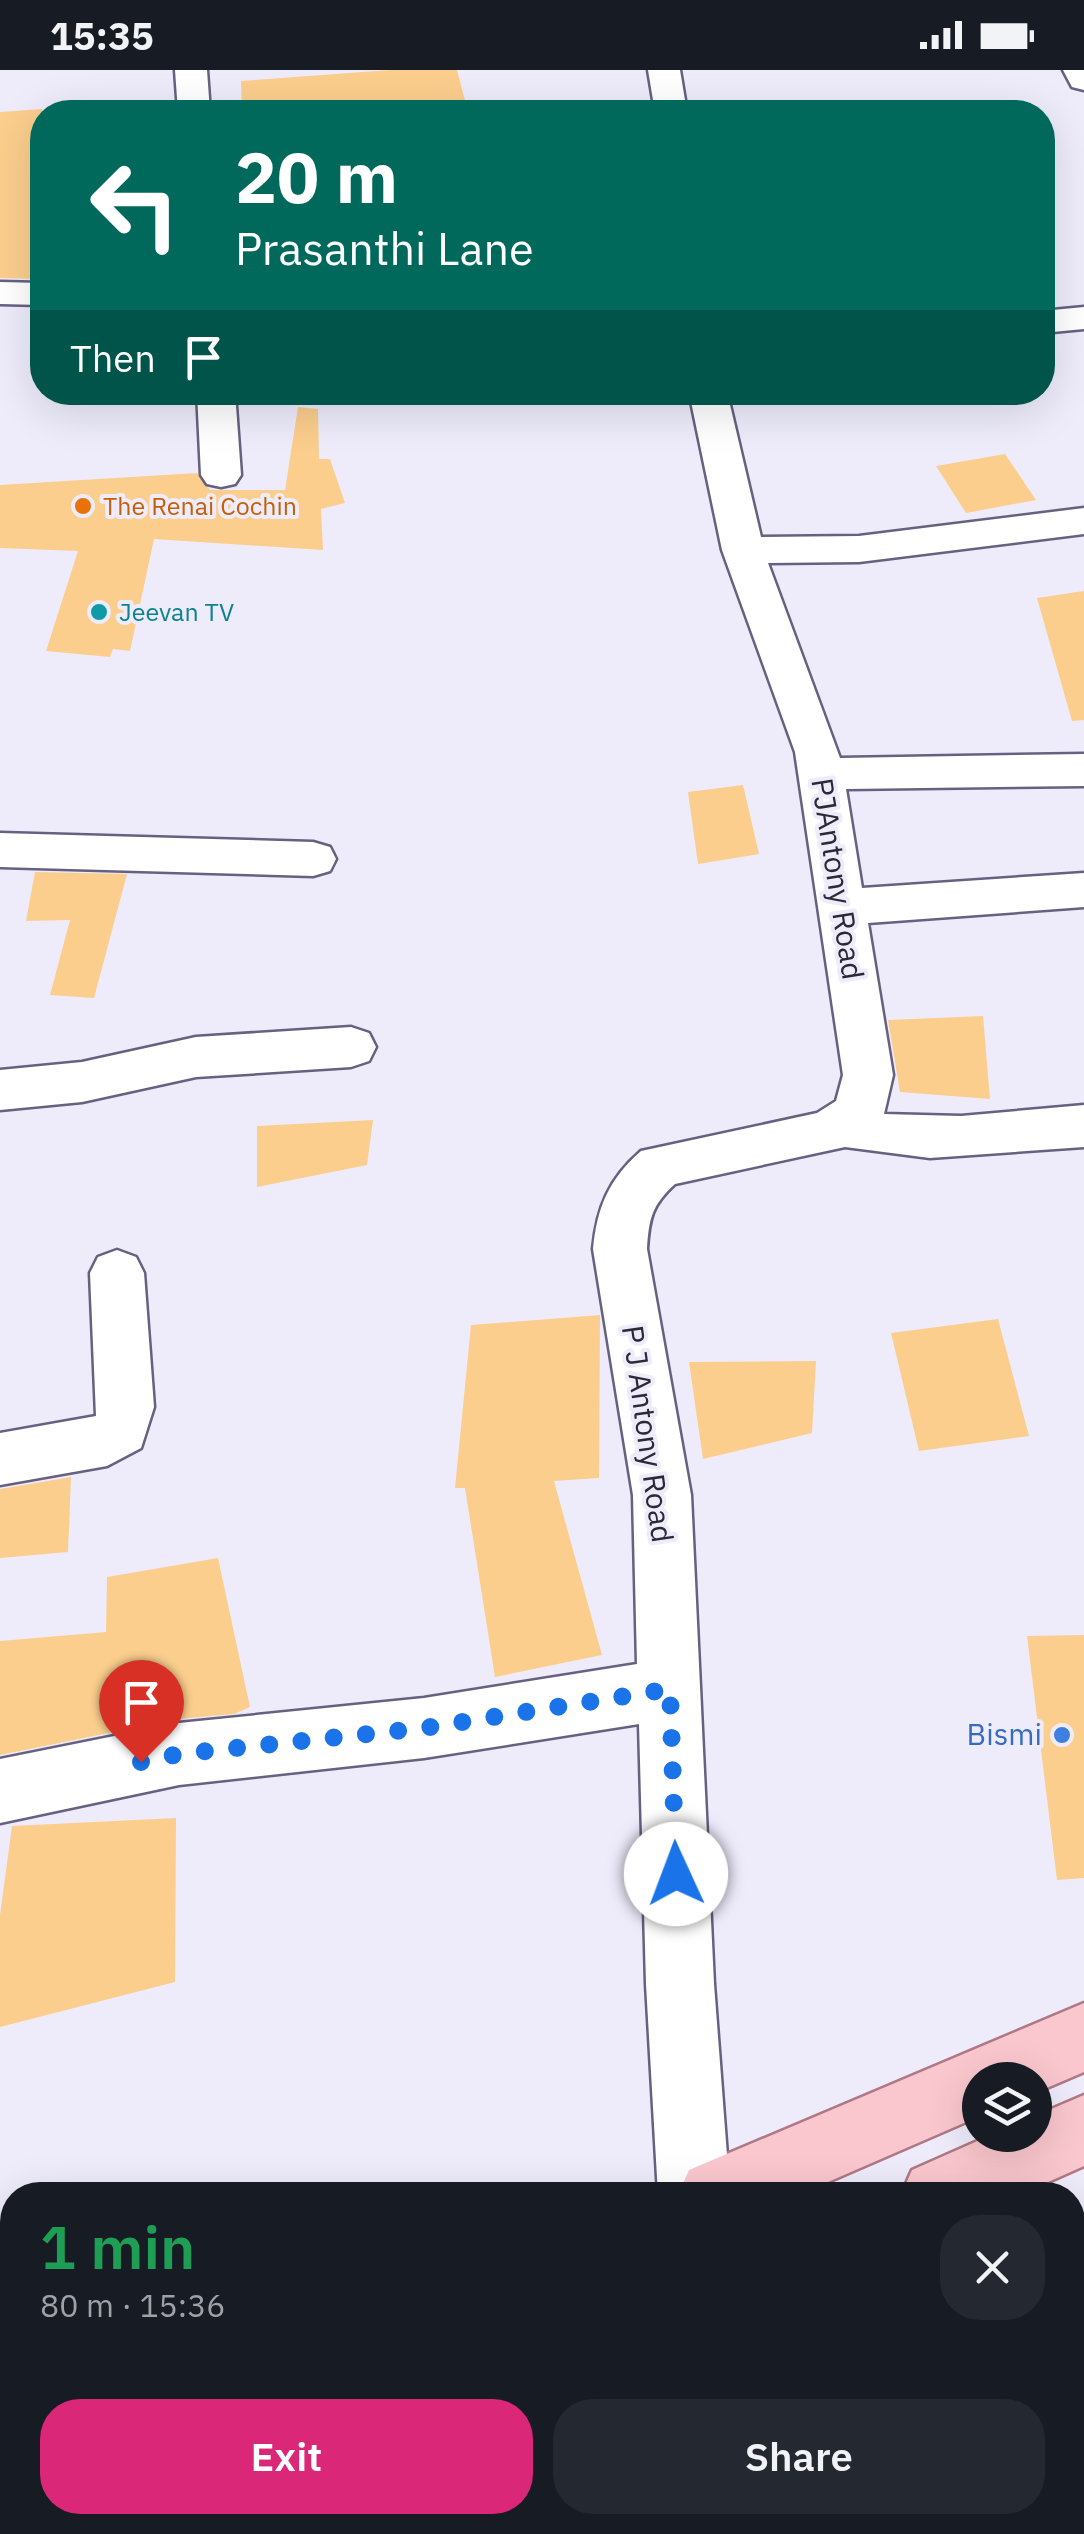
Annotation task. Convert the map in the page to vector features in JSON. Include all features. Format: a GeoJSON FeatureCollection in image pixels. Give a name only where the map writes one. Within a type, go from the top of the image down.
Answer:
{"type":"FeatureCollection","features":[{"type":"Feature","properties":{"kind":"main road"},"geometry":{"type":"LineString","coordinates":[[1023,2062],[1084,2036]]}},
{"type":"Feature","properties":{"kind":"main road"},"geometry":{"type":"LineString","coordinates":[[744,2182],[962,2088]]}},
{"type":"Feature","properties":{"kind":"main road"},"geometry":{"type":"LineString","coordinates":[[967,2182],[1084,2130]]}},
{"type":"Feature","properties":{"kind":"street"},"geometry":{"type":"LineString","coordinates":[[191,70],[193,100]]}},
{"type":"Feature","properties":{"kind":"street"},"geometry":{"type":"LineString","coordinates":[[664,70],[669,100]]}},
{"type":"Feature","properties":{"kind":"street"},"geometry":{"type":"LineString","coordinates":[[1079,70],[1084,80]]}},
{"type":"Feature","properties":{"kind":"street"},"geometry":{"type":"LineString","coordinates":[[0,294],[30,294]]}},
{"type":"Feature","properties":{"kind":"street"},"geometry":{"type":"LineString","coordinates":[[1055,321],[1084,318]]}},
{"type":"Feature","properties":{"kind":"street"},"geometry":{"type":"LineString","coordinates":[[217,405],[221,474]]}},
{"type":"Feature","properties":{"kind":"street","name":"PJAntony Road"},"geometry":{"type":"LineString","coordinates":[[711,405],[743,550],[817,752],[868,1075],[859,1112],[840,1125]]}},
{"type":"Feature","properties":{"kind":"street"},"geometry":{"type":"LineString","coordinates":[[743,550],[859,549],[1084,520]]}},
{"type":"Feature","properties":{"kind":"street"},"geometry":{"type":"LineString","coordinates":[[820,774],[1084,770]]}},
{"type":"Feature","properties":{"kind":"street"},"geometry":{"type":"LineString","coordinates":[[0,850],[313,859]]}},
{"type":"Feature","properties":{"kind":"street"},"geometry":{"type":"LineString","coordinates":[[842,907],[1084,890]]}},
{"type":"Feature","properties":{"kind":"street"},"geometry":{"type":"LineString","coordinates":[[0,1090],[82,1082],[196,1057],[351,1046]]}},
{"type":"Feature","properties":{"kind":"street"},"geometry":{"type":"LineString","coordinates":[[840,1125],[871,1135],[914,1137],[1084,1126]]}},
{"type":"Feature","properties":{"kind":"street","name":"P J Antony Road"},"geometry":{"type":"LineString","coordinates":[[693,2182],[680,1984],[662,1495],[620,1249],[623,1212],[638,1185],[660,1166],[830,1131],[840,1125]]}},
{"type":"Feature","properties":{"kind":"street"},"geometry":{"type":"LineString","coordinates":[[0,1460],[106,1440],[120,1430],[126,1407],[117,1272]]}},
{"type":"Feature","properties":{"kind":"street"},"geometry":{"type":"LineString","coordinates":[[0,1790],[179,1754],[424,1728],[670,1689]]}},
{"type":"Feature","properties":{"kind":"building"},"geometry":{"type":"Polygon","coordinates":[[[390,70],[457,70],[465,100],[242,100],[241,81],[390,70]]]}},
{"type":"Feature","properties":{"kind":"building"},"geometry":{"type":"Polygon","coordinates":[[[30,110],[30,279],[0,278],[0,112],[30,110]]]}},
{"type":"Feature","properties":{"kind":"building"},"geometry":{"type":"Polygon","coordinates":[[[298,407],[318,409],[319,459],[330,459],[345,503],[321,509],[323,550],[154,539],[130,651],[113,649],[110,657],[46,651],[78,551],[0,548],[0,485],[197,473],[210,490],[285,490],[298,407]]]}},
{"type":"Feature","properties":{"kind":"building"},"geometry":{"type":"Polygon","coordinates":[[[1005,454],[1036,500],[966,513],[936,466],[1005,454]]]}},
{"type":"Feature","properties":{"kind":"building"},"geometry":{"type":"Polygon","coordinates":[[[1084,591],[1084,720],[1072,721],[1037,598],[1084,591]]]}},
{"type":"Feature","properties":{"kind":"building"},"geometry":{"type":"Polygon","coordinates":[[[743,785],[759,854],[698,864],[688,792],[743,785]]]}},
{"type":"Feature","properties":{"kind":"building"},"geometry":{"type":"Polygon","coordinates":[[[35,872],[127,874],[94,998],[50,995],[70,920],[26,921],[35,872]]]}},
{"type":"Feature","properties":{"kind":"building"},"geometry":{"type":"Polygon","coordinates":[[[983,1016],[990,1099],[900,1092],[888,1020],[983,1016]]]}},
{"type":"Feature","properties":{"kind":"building"},"geometry":{"type":"Polygon","coordinates":[[[373,1120],[367,1165],[257,1187],[257,1126],[373,1120]]]}},
{"type":"Feature","properties":{"kind":"building"},"geometry":{"type":"Polygon","coordinates":[[[600,1315],[599,1478],[554,1481],[602,1655],[495,1677],[465,1488],[455,1488],[471,1325],[600,1315]]]}},
{"type":"Feature","properties":{"kind":"building"},"geometry":{"type":"Polygon","coordinates":[[[998,1319],[1029,1436],[919,1451],[891,1333],[998,1319]]]}},
{"type":"Feature","properties":{"kind":"building"},"geometry":{"type":"Polygon","coordinates":[[[816,1361],[812,1433],[703,1459],[689,1362],[816,1361]]]}},
{"type":"Feature","properties":{"kind":"building"},"geometry":{"type":"Polygon","coordinates":[[[71,1477],[68,1552],[0,1558],[0,1489],[71,1477]]]}},
{"type":"Feature","properties":{"kind":"building"},"geometry":{"type":"Polygon","coordinates":[[[218,1558],[250,1707],[234,1714],[178,1719],[0,1755],[0,1641],[106,1632],[107,1577],[218,1558]]]}},
{"type":"Feature","properties":{"kind":"building","name":"Bismi"},"geometry":{"type":"Polygon","coordinates":[[[1084,1635],[1084,1878],[1057,1880],[1027,1636],[1084,1635]]]}},
{"type":"Feature","properties":{"kind":"building"},"geometry":{"type":"Polygon","coordinates":[[[176,1818],[175,1982],[0,2027],[0,1915],[12,1826],[176,1818]]]}},
{"type":"Feature","properties":{"kind":"place","name":"The Renai Cochin"},"geometry":{"type":"Point","coordinates":[83,506]}},
{"type":"Feature","properties":{"kind":"place","name":"Jeevan TV"},"geometry":{"type":"Point","coordinates":[99,612]}},
{"type":"Feature","properties":{"kind":"place","name":"Bismi"},"geometry":{"type":"Point","coordinates":[1062,1735]}},
{"type":"Feature","properties":{"kind":"route"},"geometry":{"type":"LineString","coordinates":[[141,1762],[179,1754],[424,1728],[670,1689],[676,1874]]}}]}
